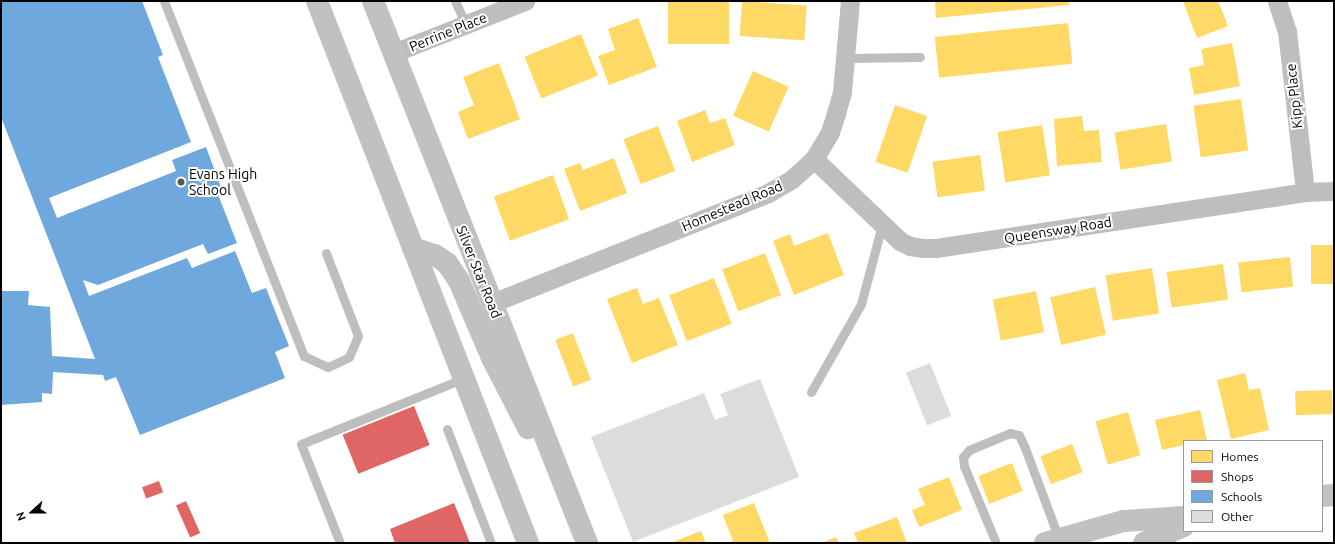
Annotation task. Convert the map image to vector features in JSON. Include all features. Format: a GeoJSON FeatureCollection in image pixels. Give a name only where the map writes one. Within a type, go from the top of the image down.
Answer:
{"type":"FeatureCollection","features":[{"type":"Feature","properties":{"kind":"main road"},"geometry":{"type":"LineString","coordinates":[[317,1],[528,543]]}},
{"type":"Feature","properties":{"kind":"main road","name":"Silver Star Road"},"geometry":{"type":"LineString","coordinates":[[373,1],[587,543]]}},
{"type":"Feature","properties":{"kind":"main road"},"geometry":{"type":"LineString","coordinates":[[413,248],[435,255],[447,263],[459,281],[492,358],[587,543]]}},
{"type":"Feature","properties":{"kind":"main road"},"geometry":{"type":"LineString","coordinates":[[1323,496],[1334,495]]}},
{"type":"Feature","properties":{"kind":"main road"},"geometry":{"type":"LineString","coordinates":[[1052,541],[1124,521],[1183,516]]}},
{"type":"Feature","properties":{"kind":"main road"},"geometry":{"type":"LineString","coordinates":[[1144,543],[1183,526]]}},
{"type":"Feature","properties":{"kind":"street","name":"Perrine Place"},"geometry":{"type":"LineString","coordinates":[[393,53],[525,1]]}},
{"type":"Feature","properties":{"kind":"street","name":"Homestead Road"},"geometry":{"type":"LineString","coordinates":[[492,303],[768,193],[792,179],[814,159],[830,132],[842,92],[850,1]]}},
{"type":"Feature","properties":{"kind":"street","name":"Kipp Place"},"geometry":{"type":"LineString","coordinates":[[1277,1],[1287,31],[1305,192]]}},
{"type":"Feature","properties":{"kind":"street","name":"Queensway Road"},"geometry":{"type":"LineString","coordinates":[[814,159],[900,241],[910,246],[936,248],[1305,192],[1334,191]]}},
{"type":"Feature","properties":{"kind":"lane"},"geometry":{"type":"LineString","coordinates":[[164,1],[304,356],[328,367],[349,358],[358,336],[326,254]]}},
{"type":"Feature","properties":{"kind":"lane"},"geometry":{"type":"LineString","coordinates":[[455,1],[466,24]]}},
{"type":"Feature","properties":{"kind":"lane"},"geometry":{"type":"LineString","coordinates":[[845,58],[920,57]]}},
{"type":"Feature","properties":{"kind":"lane"},"geometry":{"type":"LineString","coordinates":[[810,392],[861,304],[882,225]]}},
{"type":"Feature","properties":{"kind":"lane"},"geometry":{"type":"LineString","coordinates":[[340,543],[301,444],[464,378]]}},
{"type":"Feature","properties":{"kind":"lane"},"geometry":{"type":"LineString","coordinates":[[447,429],[491,543]]}},
{"type":"Feature","properties":{"kind":"lane"},"geometry":{"type":"LineString","coordinates":[[996,543],[964,466],[964,457],[969,450],[1010,433],[1019,435],[1026,448],[1052,541]]}},
{"type":"Feature","properties":{"kind":"building: Homes"},"geometry":{"type":"Polygon","coordinates":[[[668,1],[729,1],[729,44],[668,44],[668,1]]]}},
{"type":"Feature","properties":{"kind":"building: Homes"},"geometry":{"type":"Polygon","coordinates":[[[742,1],[807,6],[804,40],[740,36],[742,1]]]}},
{"type":"Feature","properties":{"kind":"building: Homes"},"geometry":{"type":"Polygon","coordinates":[[[935,1],[1068,1],[1069,5],[936,18],[935,1]]]}},
{"type":"Feature","properties":{"kind":"building: Homes"},"geometry":{"type":"Polygon","coordinates":[[[1183,1],[1218,1],[1228,26],[1197,38],[1183,1]]]}},
{"type":"Feature","properties":{"kind":"building: Homes"},"geometry":{"type":"Polygon","coordinates":[[[638,18],[657,67],[609,85],[598,56],[615,50],[608,29],[638,18]]]}},
{"type":"Feature","properties":{"kind":"building: Homes"},"geometry":{"type":"Polygon","coordinates":[[[1068,23],[1072,64],[939,78],[935,37],[1068,23]]]}},
{"type":"Feature","properties":{"kind":"building: Homes"},"geometry":{"type":"Polygon","coordinates":[[[581,34],[598,76],[541,99],[524,57],[581,34]]]}},
{"type":"Feature","properties":{"kind":"building: Homes"},"geometry":{"type":"Polygon","coordinates":[[[1232,43],[1240,86],[1194,95],[1189,68],[1204,65],[1201,49],[1232,43]]]}},
{"type":"Feature","properties":{"kind":"building: Homes"},"geometry":{"type":"Polygon","coordinates":[[[499,63],[520,119],[468,139],[458,112],[474,105],[463,77],[499,63]]]}},
{"type":"Feature","properties":{"kind":"building: Homes"},"geometry":{"type":"Polygon","coordinates":[[[753,71],[789,87],[769,132],[733,116],[753,71]]]}},
{"type":"Feature","properties":{"kind":"building: Homes"},"geometry":{"type":"Polygon","coordinates":[[[1241,99],[1248,150],[1201,157],[1193,106],[1241,99]]]}},
{"type":"Feature","properties":{"kind":"building: Homes"},"geometry":{"type":"Polygon","coordinates":[[[895,105],[927,116],[908,173],[875,162],[895,105]]]}},
{"type":"Feature","properties":{"kind":"building: Homes"},"geometry":{"type":"Polygon","coordinates":[[[705,110],[710,123],[725,118],[735,145],[692,162],[677,121],[705,110]]]}},
{"type":"Feature","properties":{"kind":"building: Homes"},"geometry":{"type":"Polygon","coordinates":[[[1082,116],[1084,131],[1099,130],[1102,162],[1057,166],[1054,119],[1082,116]]]}},
{"type":"Feature","properties":{"kind":"building: Homes"},"geometry":{"type":"Polygon","coordinates":[[[1166,124],[1172,162],[1121,170],[1115,132],[1166,124]]]}},
{"type":"Feature","properties":{"kind":"building: Homes"},"geometry":{"type":"Polygon","coordinates":[[[1042,125],[1050,175],[1006,182],[998,132],[1042,125]]]}},
{"type":"Feature","properties":{"kind":"building: Homes"},"geometry":{"type":"Polygon","coordinates":[[[658,126],[675,171],[641,184],[623,139],[658,126]]]}},
{"type":"Feature","properties":{"kind":"building: Homes"},"geometry":{"type":"Polygon","coordinates":[[[980,155],[985,191],[937,197],[932,162],[980,155]]]}},
{"type":"Feature","properties":{"kind":"building: Homes"},"geometry":{"type":"Polygon","coordinates":[[[614,158],[627,193],[580,211],[564,169],[580,163],[583,170],[614,158]]]}},
{"type":"Feature","properties":{"kind":"building: Homes"},"geometry":{"type":"Polygon","coordinates":[[[553,175],[569,219],[510,241],[494,197],[553,175]]]}},
{"type":"Feature","properties":{"kind":"building: Homes"},"geometry":{"type":"Polygon","coordinates":[[[828,233],[844,275],[794,295],[773,241],[790,234],[794,246],[828,233]]]}},
{"type":"Feature","properties":{"kind":"building: Homes"},"geometry":{"type":"Polygon","coordinates":[[[1311,245],[1334,245],[1334,284],[1311,284],[1311,245]]]}},
{"type":"Feature","properties":{"kind":"building: Homes"},"geometry":{"type":"Polygon","coordinates":[[[765,253],[781,295],[738,311],[722,269],[765,253]]]}},
{"type":"Feature","properties":{"kind":"building: Homes"},"geometry":{"type":"Polygon","coordinates":[[[1290,257],[1293,287],[1241,292],[1238,262],[1290,257]]]}},
{"type":"Feature","properties":{"kind":"building: Homes"},"geometry":{"type":"Polygon","coordinates":[[[1223,264],[1228,300],[1172,308],[1167,272],[1223,264]]]}},
{"type":"Feature","properties":{"kind":"building: Homes"},"geometry":{"type":"Polygon","coordinates":[[[1152,268],[1159,313],[1113,321],[1106,275],[1152,268]]]}},
{"type":"Feature","properties":{"kind":"building: Homes"},"geometry":{"type":"Polygon","coordinates":[[[714,278],[732,324],[687,341],[669,295],[714,278]]]}},
{"type":"Feature","properties":{"kind":"building: Homes"},"geometry":{"type":"Polygon","coordinates":[[[1095,287],[1106,335],[1061,345],[1050,297],[1095,287]]]}},
{"type":"Feature","properties":{"kind":"building: Homes"},"geometry":{"type":"Polygon","coordinates":[[[637,288],[643,304],[659,298],[678,345],[632,363],[607,299],[637,288]]]}},
{"type":"Feature","properties":{"kind":"building: Homes"},"geometry":{"type":"Polygon","coordinates":[[[1036,291],[1044,332],[1001,341],[993,299],[1036,291]]]}},
{"type":"Feature","properties":{"kind":"building: Homes"},"geometry":{"type":"Polygon","coordinates":[[[573,333],[591,380],[573,386],[555,340],[573,333]]]}},
{"type":"Feature","properties":{"kind":"building: Homes"},"geometry":{"type":"Polygon","coordinates":[[[1245,373],[1249,390],[1260,388],[1269,430],[1231,439],[1217,380],[1245,373]]]}},
{"type":"Feature","properties":{"kind":"building: Homes"},"geometry":{"type":"Polygon","coordinates":[[[1332,390],[1333,414],[1296,415],[1295,391],[1332,390]]]}},
{"type":"Feature","properties":{"kind":"building: Homes"},"geometry":{"type":"Polygon","coordinates":[[[1200,410],[1207,440],[1183,440],[1183,445],[1162,450],[1155,420],[1200,410]]]}},
{"type":"Feature","properties":{"kind":"building: Homes"},"geometry":{"type":"Polygon","coordinates":[[[1128,412],[1140,455],[1108,465],[1095,421],[1128,412]]]}},
{"type":"Feature","properties":{"kind":"building: Homes"},"geometry":{"type":"Polygon","coordinates":[[[1072,444],[1083,472],[1051,484],[1040,456],[1072,444]]]}},
{"type":"Feature","properties":{"kind":"building: Homes"},"geometry":{"type":"Polygon","coordinates":[[[1012,463],[1023,491],[989,504],[978,476],[1012,463]]]}},
{"type":"Feature","properties":{"kind":"building: Homes"},"geometry":{"type":"Polygon","coordinates":[[[949,477],[962,510],[919,527],[912,510],[925,505],[918,489],[949,477]]]}},
{"type":"Feature","properties":{"kind":"building: Homes"},"geometry":{"type":"Polygon","coordinates":[[[754,503],[770,543],[729,543],[733,541],[723,515],[754,503]]]}},
{"type":"Feature","properties":{"kind":"building: Homes"},"geometry":{"type":"Polygon","coordinates":[[[897,517],[907,543],[858,543],[854,533],[897,517]]]}},
{"type":"Feature","properties":{"kind":"building: Homes"},"geometry":{"type":"Polygon","coordinates":[[[701,531],[706,543],[670,543],[701,531]]]}},
{"type":"Feature","properties":{"kind":"building: Homes"},"geometry":{"type":"Polygon","coordinates":[[[836,537],[839,543],[822,543],[836,537]]]}},
{"type":"Feature","properties":{"kind":"building: Shops"},"geometry":{"type":"Polygon","coordinates":[[[414,406],[430,445],[358,474],[343,435],[414,406]]]}},
{"type":"Feature","properties":{"kind":"building: Shops"},"geometry":{"type":"Polygon","coordinates":[[[159,481],[163,492],[146,498],[142,487],[159,481]]]}},
{"type":"Feature","properties":{"kind":"building: Shops"},"geometry":{"type":"Polygon","coordinates":[[[186,501],[200,533],[190,537],[176,505],[186,501]]]}},
{"type":"Feature","properties":{"kind":"building: Shops"},"geometry":{"type":"Polygon","coordinates":[[[454,503],[470,543],[395,543],[390,529],[454,503]]]}},
{"type":"Feature","properties":{"kind":"building: Schools","name":"Evans High School"},"geometry":{"type":"Polygon","coordinates":[[[1,1],[142,1],[163,55],[158,57],[191,142],[49,198],[57,218],[176,171],[172,160],[206,147],[222,190],[217,192],[237,243],[208,254],[203,244],[98,285],[83,280],[89,296],[187,258],[192,268],[235,251],[252,293],[266,288],[289,346],[275,352],[285,378],[140,435],[116,377],[105,381],[103,375],[53,372],[52,394],[42,393],[42,402],[1,405],[1,291],[29,291],[28,305],[50,307],[52,356],[95,359],[1,117],[1,1]]]}},
{"type":"Feature","properties":{"kind":"building: Other"},"geometry":{"type":"Polygon","coordinates":[[[930,363],[951,416],[927,426],[906,373],[930,363]]]}},
{"type":"Feature","properties":{"kind":"building: Other"},"geometry":{"type":"Polygon","coordinates":[[[760,379],[799,477],[633,542],[591,437],[704,393],[715,420],[728,415],[720,394],[760,379]]]}},
{"type":"Feature","properties":{"kind":"place","name":"Evans High School"},"geometry":{"type":"Point","coordinates":[181,182]}}]}
